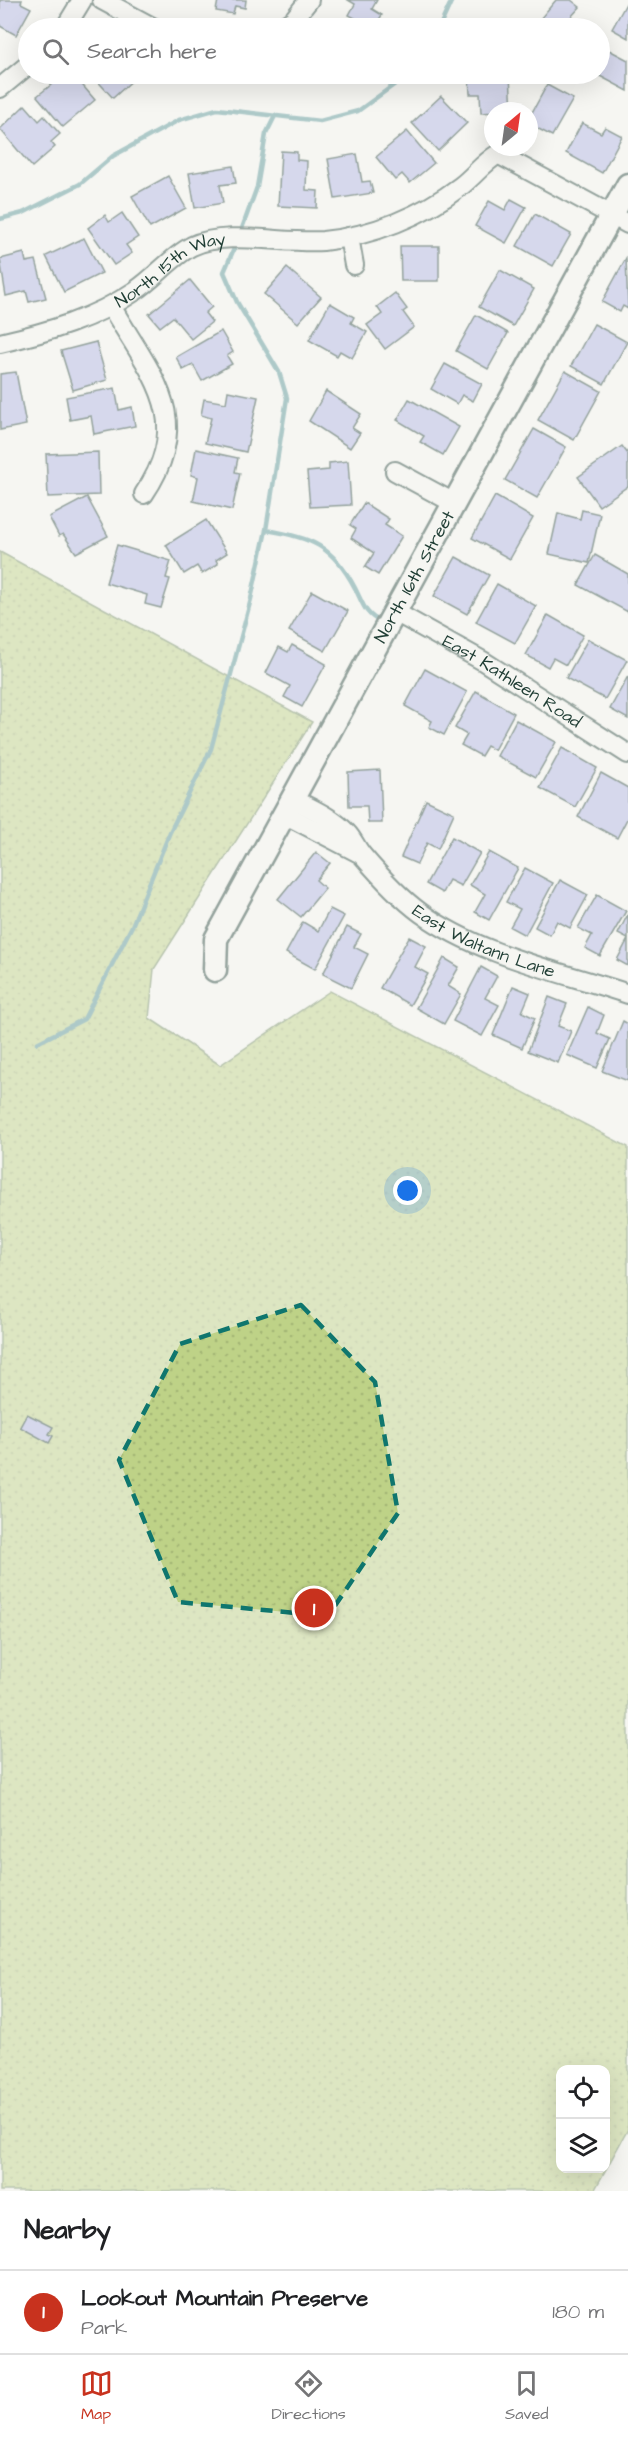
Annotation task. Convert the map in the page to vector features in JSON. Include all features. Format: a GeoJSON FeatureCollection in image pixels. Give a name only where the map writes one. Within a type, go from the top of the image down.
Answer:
{"type":"FeatureCollection","features":[{"type":"Feature","properties":{"kind":"street"},"geometry":{"type":"LineString","coordinates":[[71,18],[82,0]]}},
{"type":"Feature","properties":{"kind":"street"},"geometry":{"type":"LineString","coordinates":[[102,0],[135,18]]}},
{"type":"Feature","properties":{"kind":"street"},"geometry":{"type":"LineString","coordinates":[[295,18],[309,0]]}},
{"type":"Feature","properties":{"kind":"street"},"geometry":{"type":"LineString","coordinates":[[0,88],[18,73]]}},
{"type":"Feature","properties":{"kind":"street","name":"North 15th Way"},"geometry":{"type":"LineString","coordinates":[[0,343],[83,320],[137,291],[192,246],[201,243],[238,239],[294,242],[349,237],[407,219],[463,185],[480,166],[498,153],[620,220]]}},
{"type":"Feature","properties":{"kind":"street","name":"North 16th Street"},"geometry":{"type":"LineString","coordinates":[[215,970],[216,939],[299,812],[395,612],[454,503],[620,220],[628,185]]}},
{"type":"Feature","properties":{"kind":"street"},"geometry":{"type":"LineString","coordinates":[[349,237],[354,265]]}},
{"type":"Feature","properties":{"kind":"street"},"geometry":{"type":"LineString","coordinates":[[111,306],[167,408],[169,425],[164,460],[144,494]]}},
{"type":"Feature","properties":{"kind":"street"},"geometry":{"type":"LineString","coordinates":[[395,471],[454,503]]}},
{"type":"Feature","properties":{"kind":"street","name":"East Kathleen Road"},"geometry":{"type":"LineString","coordinates":[[395,612],[483,661],[628,754]]}},
{"type":"Feature","properties":{"kind":"street","name":"East Waltann Lane"},"geometry":{"type":"LineString","coordinates":[[299,812],[338,834],[420,912],[478,945],[628,994]]}},
{"type":"Feature","properties":{"kind":"highlighted area"},"geometry":{"type":"Polygon","coordinates":[[[301,1305],[375,1382],[398,1513],[328,1616],[178,1602],[119,1460],[180,1344],[301,1305]]]}},
{"type":"Feature","properties":{"kind":"green space"},"geometry":{"type":"Polygon","coordinates":[[[0,552],[312,722],[154,969],[149,1018],[220,1065],[330,991],[628,1147],[628,2129],[610,2162],[610,2065],[556,2065],[556,2173],[604,2173],[594,2191],[0,2191],[0,552]]]}},
{"type":"Feature","properties":{"kind":"building"},"geometry":{"type":"Polygon","coordinates":[[[0,0],[22,0],[21,3],[31,8],[25,18],[18,18],[16,35],[0,26],[0,0]]]}},
{"type":"Feature","properties":{"kind":"building"},"geometry":{"type":"Polygon","coordinates":[[[218,0],[246,0],[245,8],[235,6],[233,14],[216,11],[218,0]]]}},
{"type":"Feature","properties":{"kind":"building"},"geometry":{"type":"Polygon","coordinates":[[[348,0],[377,0],[372,9],[382,15],[380,18],[355,18],[349,15],[355,4],[348,0]]]}},
{"type":"Feature","properties":{"kind":"building"},"geometry":{"type":"Polygon","coordinates":[[[556,0],[571,0],[580,7],[570,18],[541,18],[556,0]]]}},
{"type":"Feature","properties":{"kind":"building"},"geometry":{"type":"Polygon","coordinates":[[[628,0],[628,38],[612,29],[628,0]]]}},
{"type":"Feature","properties":{"kind":"building"},"geometry":{"type":"Polygon","coordinates":[[[610,51],[628,60],[628,91],[610,81],[610,51]]]}},
{"type":"Feature","properties":{"kind":"building"},"geometry":{"type":"Polygon","coordinates":[[[52,84],[81,84],[95,100],[63,127],[37,96],[52,84]]]}},
{"type":"Feature","properties":{"kind":"building"},"geometry":{"type":"Polygon","coordinates":[[[100,84],[128,84],[113,98],[100,84]]]}},
{"type":"Feature","properties":{"kind":"building"},"geometry":{"type":"Polygon","coordinates":[[[469,84],[510,84],[512,102],[484,102],[484,113],[481,113],[480,94],[470,94],[469,84]]]}},
{"type":"Feature","properties":{"kind":"building"},"geometry":{"type":"Polygon","coordinates":[[[547,85],[573,99],[552,136],[538,129],[538,102],[547,85]]]}},
{"type":"Feature","properties":{"kind":"building"},"geometry":{"type":"Polygon","coordinates":[[[441,96],[467,123],[438,151],[412,123],[441,96]]]}},
{"type":"Feature","properties":{"kind":"building"},"geometry":{"type":"Polygon","coordinates":[[[25,105],[39,121],[44,116],[60,134],[51,142],[55,147],[32,167],[0,129],[25,105]]]}},
{"type":"Feature","properties":{"kind":"building"},"geometry":{"type":"Polygon","coordinates":[[[582,123],[601,133],[605,127],[622,136],[602,173],[566,153],[582,123]]]}},
{"type":"Feature","properties":{"kind":"building"},"geometry":{"type":"Polygon","coordinates":[[[407,131],[434,163],[410,183],[402,174],[395,180],[376,157],[407,131]]]}},
{"type":"Feature","properties":{"kind":"building"},"geometry":{"type":"Polygon","coordinates":[[[281,151],[297,152],[297,160],[307,161],[306,190],[318,191],[317,208],[278,206],[281,151]]]}},
{"type":"Feature","properties":{"kind":"building"},"geometry":{"type":"Polygon","coordinates":[[[357,154],[362,182],[370,181],[373,193],[335,199],[328,159],[357,154]]]}},
{"type":"Feature","properties":{"kind":"building"},"geometry":{"type":"Polygon","coordinates":[[[233,166],[236,183],[220,185],[223,203],[195,208],[189,173],[233,166]]]}},
{"type":"Feature","properties":{"kind":"building"},"geometry":{"type":"Polygon","coordinates":[[[168,176],[186,208],[150,228],[132,196],[168,176]]]}},
{"type":"Feature","properties":{"kind":"building"},"geometry":{"type":"Polygon","coordinates":[[[511,199],[526,207],[506,243],[475,226],[489,201],[505,210],[511,199]]]}},
{"type":"Feature","properties":{"kind":"building"},"geometry":{"type":"Polygon","coordinates":[[[122,213],[138,237],[126,245],[132,253],[114,265],[88,228],[105,215],[109,222],[122,213]]]}},
{"type":"Feature","properties":{"kind":"building"},"geometry":{"type":"Polygon","coordinates":[[[535,214],[571,234],[553,266],[517,246],[535,214]]]}},
{"type":"Feature","properties":{"kind":"building"},"geometry":{"type":"Polygon","coordinates":[[[84,238],[102,273],[64,292],[46,256],[84,238]]]}},
{"type":"Feature","properties":{"kind":"building"},"geometry":{"type":"Polygon","coordinates":[[[400,246],[439,246],[439,281],[401,281],[400,246]]]}},
{"type":"Feature","properties":{"kind":"building"},"geometry":{"type":"Polygon","coordinates":[[[24,253],[26,262],[36,260],[46,298],[29,302],[26,291],[6,296],[0,259],[24,253]]]}},
{"type":"Feature","properties":{"kind":"building"},"geometry":{"type":"Polygon","coordinates":[[[626,258],[628,309],[623,306],[620,312],[602,302],[626,258]]]}},
{"type":"Feature","properties":{"kind":"building"},"geometry":{"type":"Polygon","coordinates":[[[287,268],[321,297],[298,323],[264,294],[287,268]]]}},
{"type":"Feature","properties":{"kind":"building"},"geometry":{"type":"Polygon","coordinates":[[[500,270],[534,289],[513,326],[479,307],[500,270]]]}},
{"type":"Feature","properties":{"kind":"building"},"geometry":{"type":"Polygon","coordinates":[[[190,280],[212,307],[205,313],[212,322],[191,339],[173,317],[160,327],[149,314],[190,280]]]}},
{"type":"Feature","properties":{"kind":"building"},"geometry":{"type":"Polygon","coordinates":[[[395,293],[407,309],[403,312],[414,327],[385,349],[367,325],[382,314],[377,307],[395,293]]]}},
{"type":"Feature","properties":{"kind":"building"},"geometry":{"type":"Polygon","coordinates":[[[330,303],[354,317],[351,323],[367,332],[352,358],[340,351],[337,356],[309,340],[330,303]]]}},
{"type":"Feature","properties":{"kind":"building"},"geometry":{"type":"Polygon","coordinates":[[[476,315],[508,333],[488,369],[456,351],[476,315]]]}},
{"type":"Feature","properties":{"kind":"building"},"geometry":{"type":"Polygon","coordinates":[[[594,324],[627,342],[604,384],[571,366],[594,324]]]}},
{"type":"Feature","properties":{"kind":"building"},"geometry":{"type":"Polygon","coordinates":[[[221,331],[233,352],[227,356],[232,364],[202,381],[193,365],[183,370],[176,357],[221,331]]]}},
{"type":"Feature","properties":{"kind":"building"},"geometry":{"type":"Polygon","coordinates":[[[96,342],[107,380],[73,390],[61,351],[96,342]]]}},
{"type":"Feature","properties":{"kind":"building"},"geometry":{"type":"Polygon","coordinates":[[[445,364],[482,384],[473,401],[462,395],[457,404],[431,389],[445,364]]]}},
{"type":"Feature","properties":{"kind":"building"},"geometry":{"type":"Polygon","coordinates":[[[565,371],[601,391],[574,440],[538,420],[565,371]]]}},
{"type":"Feature","properties":{"kind":"building"},"geometry":{"type":"Polygon","coordinates":[[[16,372],[26,425],[0,430],[0,374],[16,372]]]}},
{"type":"Feature","properties":{"kind":"building"},"geometry":{"type":"Polygon","coordinates":[[[115,388],[119,410],[132,407],[135,426],[94,434],[91,416],[70,420],[66,397],[115,388]]]}},
{"type":"Feature","properties":{"kind":"building"},"geometry":{"type":"Polygon","coordinates":[[[228,391],[258,397],[246,452],[205,443],[211,418],[201,415],[204,399],[226,403],[228,391]]]}},
{"type":"Feature","properties":{"kind":"building"},"geometry":{"type":"Polygon","coordinates":[[[326,391],[361,414],[352,428],[360,433],[350,448],[309,421],[326,391]]]}},
{"type":"Feature","properties":{"kind":"building"},"geometry":{"type":"Polygon","coordinates":[[[409,399],[459,427],[443,455],[420,442],[424,436],[397,420],[409,399]]]}},
{"type":"Feature","properties":{"kind":"building"},"geometry":{"type":"Polygon","coordinates":[[[534,429],[566,447],[537,498],[505,480],[534,429]]]}},
{"type":"Feature","properties":{"kind":"building"},"geometry":{"type":"Polygon","coordinates":[[[622,446],[628,454],[628,486],[599,506],[578,477],[622,446]]]}},
{"type":"Feature","properties":{"kind":"building"},"geometry":{"type":"Polygon","coordinates":[[[196,449],[238,458],[235,472],[240,473],[232,510],[193,501],[198,477],[191,475],[196,449]]]}},
{"type":"Feature","properties":{"kind":"building"},"geometry":{"type":"Polygon","coordinates":[[[98,452],[99,495],[48,497],[46,454],[98,452]]]}},
{"type":"Feature","properties":{"kind":"building"},"geometry":{"type":"Polygon","coordinates":[[[348,461],[351,505],[310,507],[307,472],[329,470],[329,463],[348,461]]]}},
{"type":"Feature","properties":{"kind":"building"},"geometry":{"type":"Polygon","coordinates":[[[495,496],[533,518],[510,559],[472,538],[495,496]]]}},
{"type":"Feature","properties":{"kind":"building"},"geometry":{"type":"Polygon","coordinates":[[[87,497],[108,536],[76,553],[63,534],[59,536],[49,517],[87,497]]]}},
{"type":"Feature","properties":{"kind":"building"},"geometry":{"type":"Polygon","coordinates":[[[364,503],[389,519],[385,525],[402,536],[378,575],[365,567],[374,553],[351,538],[356,529],[350,525],[364,503]]]}},
{"type":"Feature","properties":{"kind":"building"},"geometry":{"type":"Polygon","coordinates":[[[582,510],[600,514],[589,563],[549,554],[558,513],[580,519],[582,510]]]}},
{"type":"Feature","properties":{"kind":"building"},"geometry":{"type":"Polygon","coordinates":[[[206,520],[227,553],[216,560],[218,564],[202,574],[197,566],[184,574],[166,545],[206,520]]]}},
{"type":"Feature","properties":{"kind":"building"},"geometry":{"type":"Polygon","coordinates":[[[117,545],[171,561],[166,578],[170,579],[161,608],[145,604],[147,595],[106,583],[117,545]]]}},
{"type":"Feature","properties":{"kind":"building"},"geometry":{"type":"Polygon","coordinates":[[[595,555],[628,574],[628,612],[578,585],[595,555]]]}},
{"type":"Feature","properties":{"kind":"building"},"geometry":{"type":"Polygon","coordinates":[[[456,557],[489,575],[467,614],[434,596],[456,557]]]}},
{"type":"Feature","properties":{"kind":"building"},"geometry":{"type":"Polygon","coordinates":[[[497,584],[536,606],[515,643],[476,622],[497,584]]]}},
{"type":"Feature","properties":{"kind":"building"},"geometry":{"type":"Polygon","coordinates":[[[312,591],[348,611],[325,651],[289,631],[312,591]]]}},
{"type":"Feature","properties":{"kind":"building"},"geometry":{"type":"Polygon","coordinates":[[[548,615],[583,635],[566,665],[553,658],[548,667],[526,655],[548,615]]]}},
{"type":"Feature","properties":{"kind":"building"},"geometry":{"type":"Polygon","coordinates":[[[588,639],[627,660],[605,699],[566,678],[588,639]]]}},
{"type":"Feature","properties":{"kind":"building"},"geometry":{"type":"Polygon","coordinates":[[[292,645],[326,664],[302,707],[284,697],[290,686],[266,673],[279,647],[288,652],[292,645]]]}},
{"type":"Feature","properties":{"kind":"building"},"geometry":{"type":"Polygon","coordinates":[[[425,669],[467,692],[444,735],[429,727],[432,721],[405,706],[425,669]]]}},
{"type":"Feature","properties":{"kind":"building"},"geometry":{"type":"Polygon","coordinates":[[[628,676],[628,719],[610,709],[628,676]]]}},
{"type":"Feature","properties":{"kind":"building"},"geometry":{"type":"Polygon","coordinates":[[[476,691],[514,713],[494,750],[487,746],[481,756],[461,745],[467,735],[455,728],[476,691]]]}},
{"type":"Feature","properties":{"kind":"building"},"geometry":{"type":"Polygon","coordinates":[[[516,720],[556,742],[536,777],[497,756],[516,720]]]}},
{"type":"Feature","properties":{"kind":"building"},"geometry":{"type":"Polygon","coordinates":[[[562,748],[597,768],[575,807],[540,788],[562,748]]]}},
{"type":"Feature","properties":{"kind":"building"},"geometry":{"type":"Polygon","coordinates":[[[380,770],[382,823],[368,823],[367,806],[349,806],[348,772],[380,770]]]}},
{"type":"Feature","properties":{"kind":"building"},"geometry":{"type":"Polygon","coordinates":[[[601,773],[628,788],[628,817],[617,838],[578,817],[601,773]]]}},
{"type":"Feature","properties":{"kind":"building"},"geometry":{"type":"Polygon","coordinates":[[[426,800],[454,813],[438,849],[427,843],[417,864],[401,857],[426,800]]]}},
{"type":"Feature","properties":{"kind":"building"},"geometry":{"type":"Polygon","coordinates":[[[452,837],[480,853],[461,886],[449,880],[442,893],[426,884],[452,837]]]}},
{"type":"Feature","properties":{"kind":"building"},"geometry":{"type":"Polygon","coordinates":[[[316,852],[330,863],[316,880],[325,888],[301,917],[278,899],[316,852]]]}},
{"type":"Feature","properties":{"kind":"building"},"geometry":{"type":"Polygon","coordinates":[[[489,852],[518,868],[489,920],[475,912],[485,894],[470,885],[489,852]]]}},
{"type":"Feature","properties":{"kind":"building"},"geometry":{"type":"Polygon","coordinates":[[[525,868],[553,883],[525,935],[510,927],[520,909],[506,902],[525,868]]]}},
{"type":"Feature","properties":{"kind":"building"},"geometry":{"type":"Polygon","coordinates":[[[560,880],[588,895],[570,928],[557,921],[550,935],[535,927],[560,880]]]}},
{"type":"Feature","properties":{"kind":"building"},"geometry":{"type":"Polygon","coordinates":[[[597,895],[626,911],[600,956],[585,948],[592,935],[578,928],[597,895]]]}},
{"type":"Feature","properties":{"kind":"building"},"geometry":{"type":"Polygon","coordinates":[[[330,909],[344,916],[315,969],[286,953],[303,922],[318,931],[330,909]]]}},
{"type":"Feature","properties":{"kind":"building"},"geometry":{"type":"Polygon","coordinates":[[[628,914],[628,939],[618,934],[628,914]]]}},
{"type":"Feature","properties":{"kind":"building"},"geometry":{"type":"Polygon","coordinates":[[[347,927],[361,934],[354,947],[368,954],[351,988],[323,974],[347,927]]]}},
{"type":"Feature","properties":{"kind":"building"},"geometry":{"type":"Polygon","coordinates":[[[409,937],[426,946],[415,967],[428,974],[410,1005],[380,988],[409,937]]]}},
{"type":"Feature","properties":{"kind":"building"},"geometry":{"type":"Polygon","coordinates":[[[628,939],[628,966],[617,960],[628,939]]]}},
{"type":"Feature","properties":{"kind":"building"},"geometry":{"type":"Polygon","coordinates":[[[444,958],[459,967],[448,986],[461,994],[444,1024],[416,1008],[444,958]]]}},
{"type":"Feature","properties":{"kind":"building"},"geometry":{"type":"Polygon","coordinates":[[[481,967],[497,976],[485,998],[499,1005],[482,1036],[453,1021],[481,967]]]}},
{"type":"Feature","properties":{"kind":"building"},"geometry":{"type":"Polygon","coordinates":[[[513,986],[530,993],[522,1012],[535,1018],[522,1048],[493,1035],[513,986]]]}},
{"type":"Feature","properties":{"kind":"building"},"geometry":{"type":"Polygon","coordinates":[[[549,997],[567,1004],[558,1026],[571,1031],[558,1063],[528,1051],[549,997]]]}},
{"type":"Feature","properties":{"kind":"building"},"geometry":{"type":"Polygon","coordinates":[[[588,1007],[604,1015],[597,1033],[610,1039],[597,1068],[567,1055],[588,1007]]]}},
{"type":"Feature","properties":{"kind":"building"},"geometry":{"type":"Polygon","coordinates":[[[623,1021],[628,1024],[628,1081],[602,1071],[623,1021]]]}},
{"type":"Feature","properties":{"kind":"building"},"geometry":{"type":"Polygon","coordinates":[[[27,1414],[53,1427],[49,1434],[53,1436],[49,1443],[20,1427],[27,1414]]]}},
{"type":"Feature","properties":{"kind":"waterway"},"geometry":{"type":"LineString","coordinates":[[444,18],[452,0]]}},
{"type":"Feature","properties":{"kind":"waterway"},"geometry":{"type":"LineString","coordinates":[[0,219],[23,213],[80,184],[113,156],[179,120],[217,109],[320,121],[358,111],[395,84]]}},
{"type":"Feature","properties":{"kind":"waterway"},"geometry":{"type":"LineString","coordinates":[[240,234],[257,187],[266,134],[275,116]]}},
{"type":"Feature","properties":{"kind":"waterway"},"geometry":{"type":"LineString","coordinates":[[37,1043],[84,1019],[132,926],[170,832],[211,749],[251,599],[266,530],[287,398],[279,372],[237,302],[224,272],[236,244]]}},
{"type":"Feature","properties":{"kind":"waterway"},"geometry":{"type":"LineString","coordinates":[[266,530],[308,540],[329,553],[347,574],[368,612],[382,623]]}},
{"type":"Feature","properties":{"kind":"place","name":"Lookout Mountain Preserve"},"geometry":{"type":"Point","coordinates":[314,1608]}}]}
